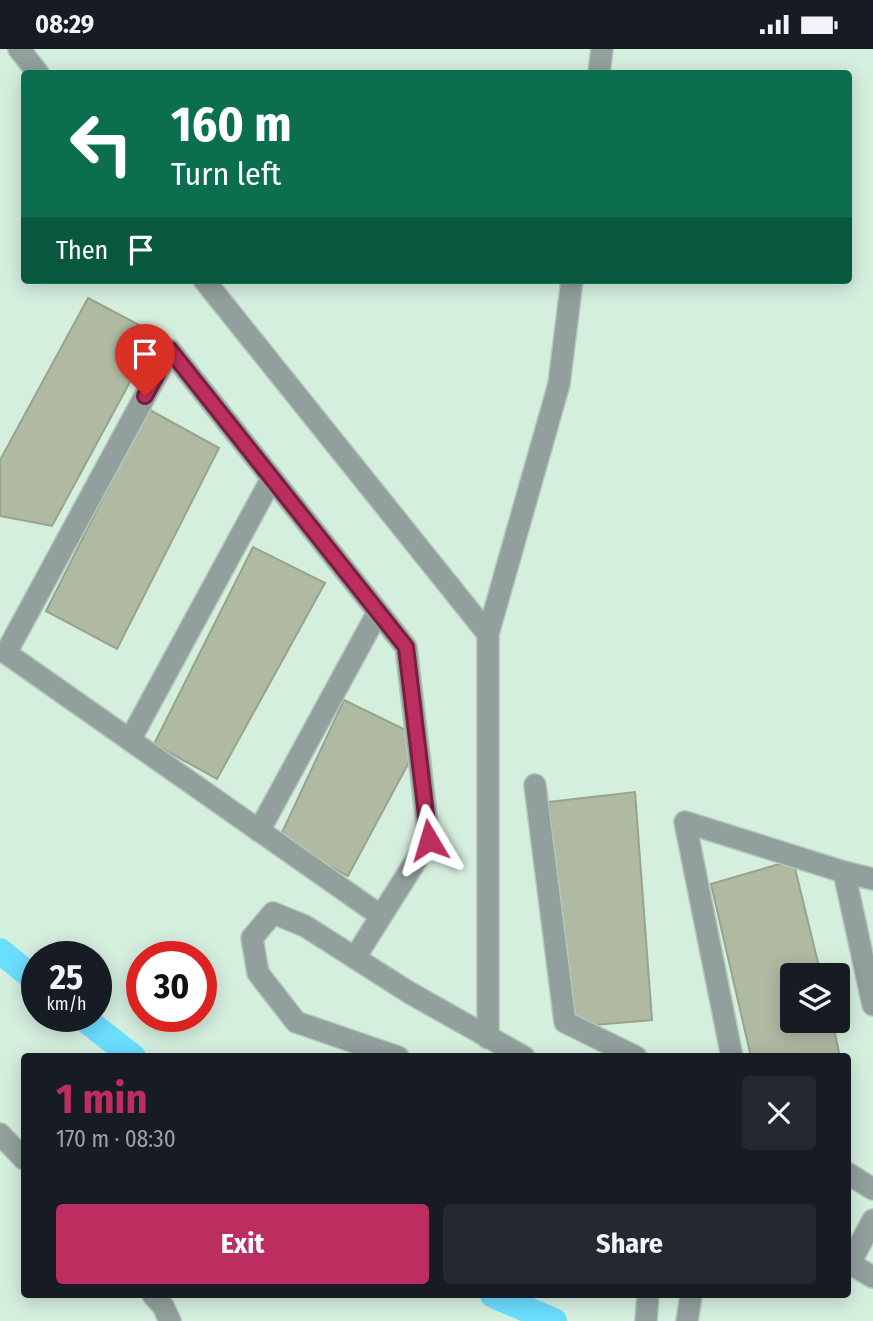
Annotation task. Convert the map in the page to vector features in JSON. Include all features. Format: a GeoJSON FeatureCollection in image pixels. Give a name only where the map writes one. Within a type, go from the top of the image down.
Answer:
{"type":"FeatureCollection","features":[{"type":"Feature","properties":{"kind":"street"},"geometry":{"type":"LineString","coordinates":[[19,49],[36,70]]}},
{"type":"Feature","properties":{"kind":"street"},"geometry":{"type":"LineString","coordinates":[[599,70],[602,49]]}},
{"type":"Feature","properties":{"kind":"street"},"geometry":{"type":"LineString","coordinates":[[207,284],[488,634]]}},
{"type":"Feature","properties":{"kind":"street"},"geometry":{"type":"LineString","coordinates":[[488,1038],[488,634],[559,384],[572,284]]}},
{"type":"Feature","properties":{"kind":"street"},"geometry":{"type":"LineString","coordinates":[[356,956],[429,840],[406,647],[170,350],[6,653],[381,916]]}},
{"type":"Feature","properties":{"kind":"street"},"geometry":{"type":"LineString","coordinates":[[130,740],[271,478]]}},
{"type":"Feature","properties":{"kind":"street"},"geometry":{"type":"LineString","coordinates":[[259,831],[378,612]]}},
{"type":"Feature","properties":{"kind":"street"},"geometry":{"type":"LineString","coordinates":[[535,785],[565,1022],[628,1053]]}},
{"type":"Feature","properties":{"kind":"street"},"geometry":{"type":"LineString","coordinates":[[731,1053],[685,822],[873,879]]}},
{"type":"Feature","properties":{"kind":"street"},"geometry":{"type":"LineString","coordinates":[[844,872],[873,1005]]}},
{"type":"Feature","properties":{"kind":"street"},"geometry":{"type":"LineString","coordinates":[[386,1053],[296,1022],[258,973],[252,938],[273,913],[306,926],[410,993],[516,1053]]}},
{"type":"Feature","properties":{"kind":"street"},"geometry":{"type":"LineString","coordinates":[[0,1134],[21,1156]]}},
{"type":"Feature","properties":{"kind":"street"},"geometry":{"type":"LineString","coordinates":[[851,1175],[873,1189]]}},
{"type":"Feature","properties":{"kind":"street"},"geometry":{"type":"LineString","coordinates":[[851,1257],[864,1232]]}},
{"type":"Feature","properties":{"kind":"street"},"geometry":{"type":"LineString","coordinates":[[851,1265],[873,1277]]}},
{"type":"Feature","properties":{"kind":"street"},"geometry":{"type":"LineString","coordinates":[[156,1298],[170,1321]]}},
{"type":"Feature","properties":{"kind":"street"},"geometry":{"type":"LineString","coordinates":[[646,1321],[648,1298]]}},
{"type":"Feature","properties":{"kind":"street"},"geometry":{"type":"LineString","coordinates":[[687,1321],[691,1298]]}},
{"type":"Feature","properties":{"kind":"building"},"geometry":{"type":"Polygon","coordinates":[[[88,298],[156,334],[52,526],[0,516],[0,460],[88,298]]]}},
{"type":"Feature","properties":{"kind":"building"},"geometry":{"type":"Polygon","coordinates":[[[148,409],[219,448],[117,649],[46,611],[148,409]]]}},
{"type":"Feature","properties":{"kind":"building"},"geometry":{"type":"Polygon","coordinates":[[[253,547],[325,583],[217,779],[154,744],[253,547]]]}},
{"type":"Feature","properties":{"kind":"building"},"geometry":{"type":"Polygon","coordinates":[[[344,700],[422,738],[348,876],[278,841],[344,700]]]}},
{"type":"Feature","properties":{"kind":"building"},"geometry":{"type":"Polygon","coordinates":[[[635,792],[652,1020],[571,1027],[549,802],[635,792]]]}},
{"type":"Feature","properties":{"kind":"building"},"geometry":{"type":"Polygon","coordinates":[[[793,860],[818,963],[780,963],[780,1033],[835,1033],[839,1053],[750,1053],[711,884],[793,860]]]}},
{"type":"Feature","properties":{"kind":"waterway"},"geometry":{"type":"LineString","coordinates":[[0,951],[21,968]]}},
{"type":"Feature","properties":{"kind":"waterway"},"geometry":{"type":"LineString","coordinates":[[101,1032],[128,1053]]}},
{"type":"Feature","properties":{"kind":"waterway"},"geometry":{"type":"LineString","coordinates":[[500,1298],[554,1321]]}},
{"type":"Feature","properties":{"kind":"route"},"geometry":{"type":"LineString","coordinates":[[145,396],[170,350],[406,647],[429,840]]}}]}
